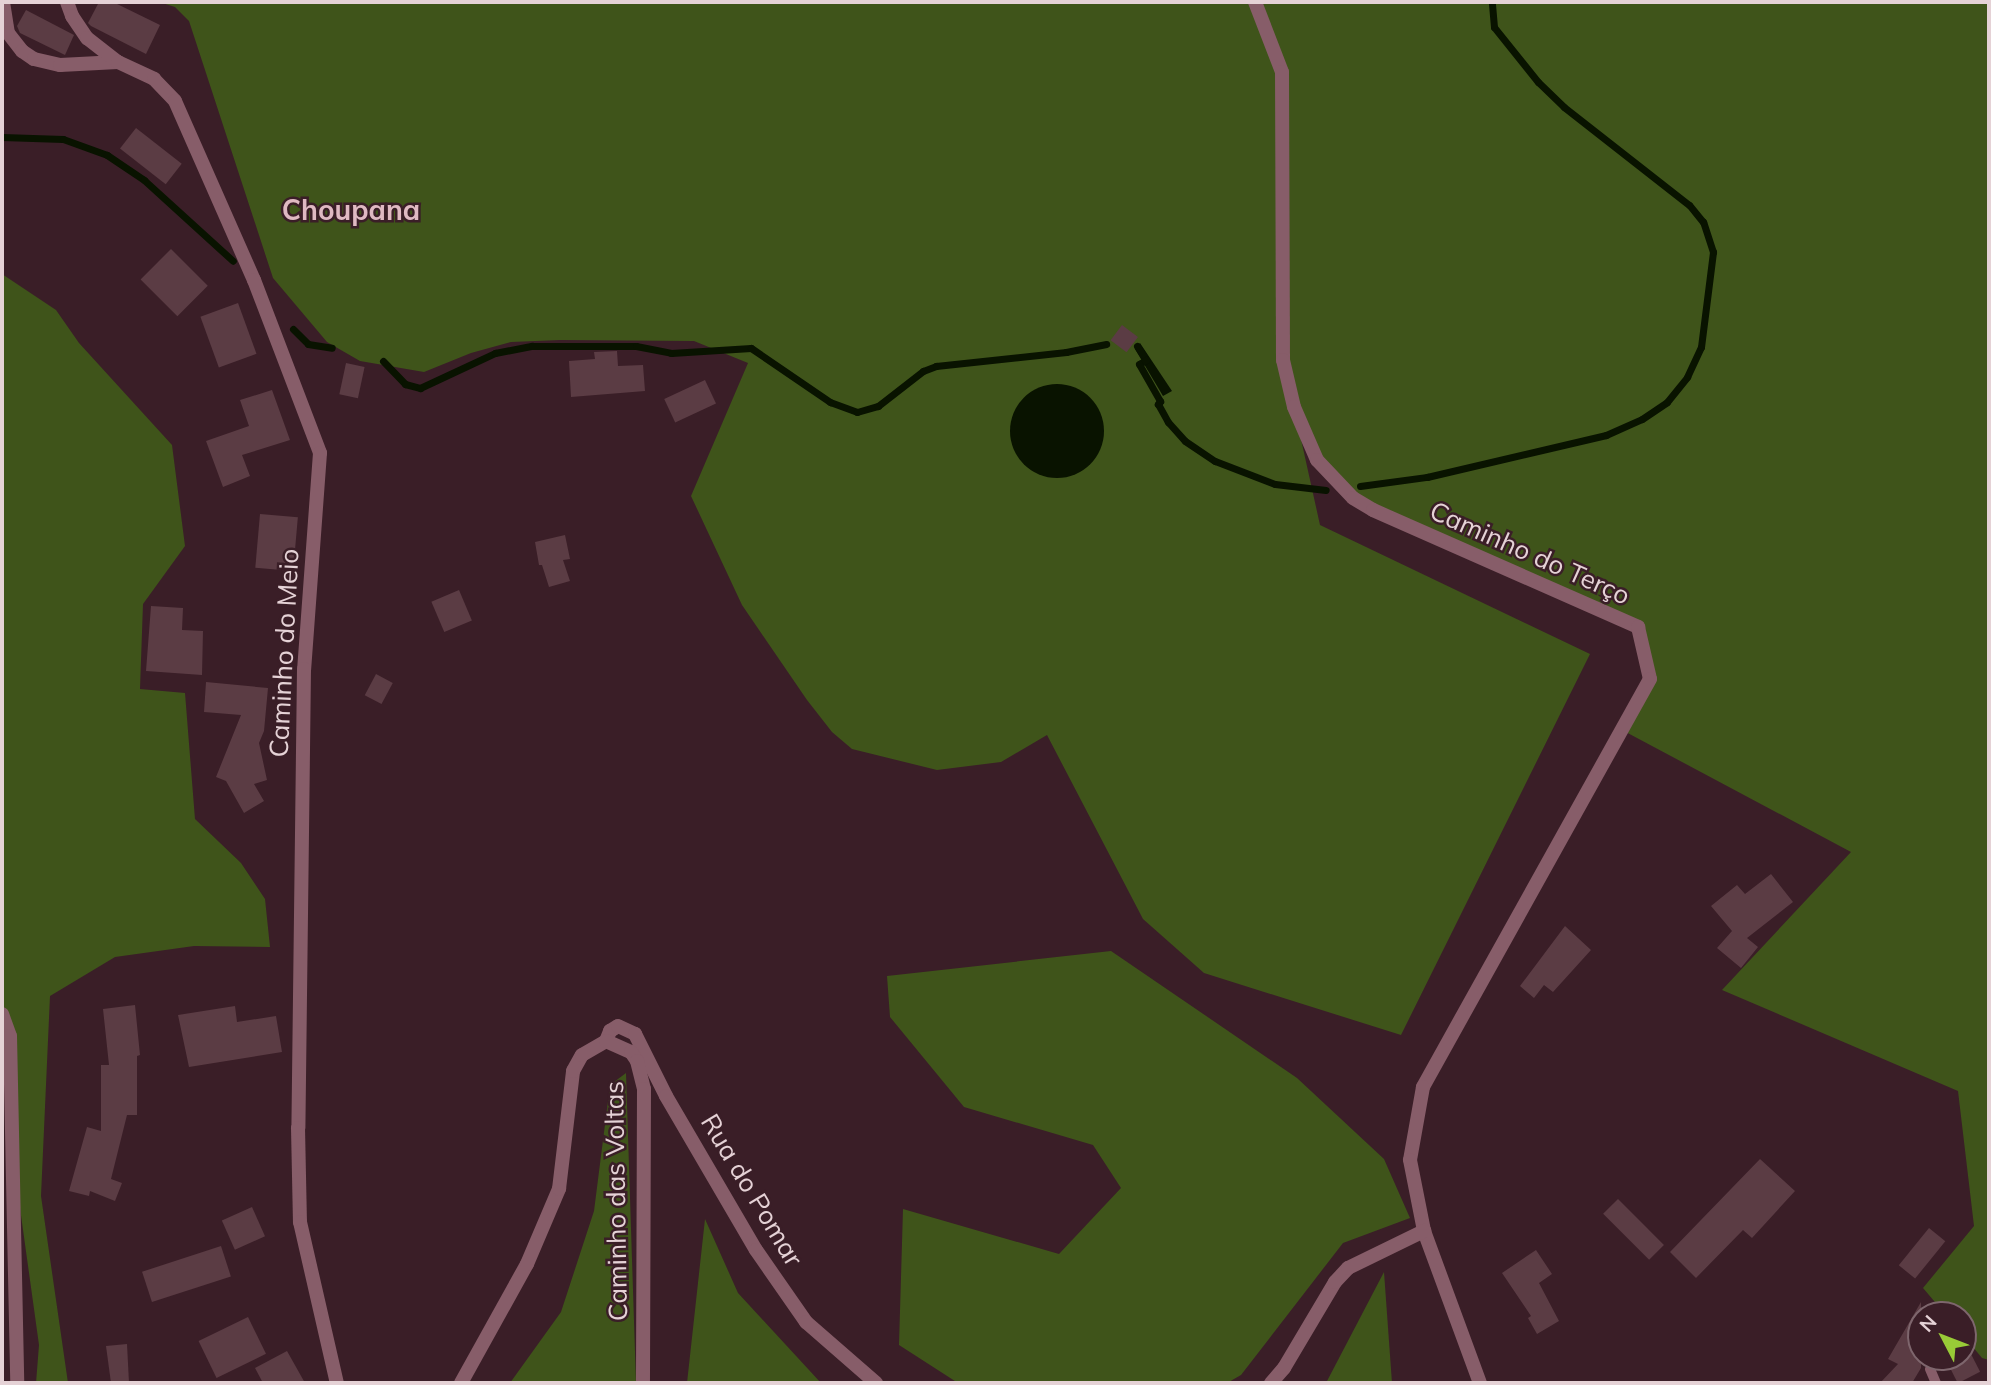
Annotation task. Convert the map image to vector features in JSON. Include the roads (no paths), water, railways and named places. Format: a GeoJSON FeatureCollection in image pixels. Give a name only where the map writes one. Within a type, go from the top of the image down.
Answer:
{"type":"FeatureCollection","features":[{"type":"Feature","properties":{"kind":"street"},"geometry":{"type":"LineString","coordinates":[[3,2],[8,33],[22,51],[34,59],[60,65],[118,62]]}},
{"type":"Feature","properties":{"kind":"street","name":"Caminho do Meio"},"geometry":{"type":"LineString","coordinates":[[67,2],[72,16],[87,38],[118,62],[155,79],[175,101],[254,280],[320,453],[304,669],[298,1128],[300,1222],[337,1383]]}},
{"type":"Feature","properties":{"kind":"street","name":"Caminho do Terço"},"geometry":{"type":"LineString","coordinates":[[1255,2],[1282,72],[1283,360],[1294,407],[1317,460],[1353,498],[1373,510],[1638,627],[1650,679],[1423,1087],[1410,1160],[1423,1231],[1480,1383]]}},
{"type":"Feature","properties":{"kind":"street"},"geometry":{"type":"LineString","coordinates":[[2,1014],[10,1036],[16,1383]]}},
{"type":"Feature","properties":{"kind":"street","name":"Rua do Pomar"},"geometry":{"type":"LineString","coordinates":[[606,1041],[610,1031],[618,1026],[635,1034],[673,1108],[778,1281],[806,1322],[876,1383]]}},
{"type":"Feature","properties":{"kind":"street","name":"Caminho das Voltas"},"geometry":{"type":"LineString","coordinates":[[461,1383],[527,1265],[559,1189],[573,1071],[582,1055],[606,1041],[631,1052],[637,1061],[644,1089],[643,1383]]}},
{"type":"Feature","properties":{"kind":"street"},"geometry":{"type":"LineString","coordinates":[[1271,1383],[1284,1368],[1335,1282],[1348,1268],[1423,1231]]}},
{"type":"Feature","properties":{"kind":"waterway"},"geometry":{"type":"LineString","coordinates":[[1360,486],[1427,477],[1606,435],[1642,419],[1667,402],[1687,377],[1701,347],[1713,252],[1703,222],[1689,205],[1564,107],[1538,82],[1494,27],[1492,2]]}},
{"type":"Feature","properties":{"kind":"waterway"},"geometry":{"type":"LineString","coordinates":[[2,137],[63,139],[107,155],[144,180],[233,261]]}},
{"type":"Feature","properties":{"kind":"waterway"},"geometry":{"type":"LineString","coordinates":[[293,329],[308,344],[332,348]]}},
{"type":"Feature","properties":{"kind":"waterway"},"geometry":{"type":"LineString","coordinates":[[383,361],[405,384],[420,388],[495,353],[532,346],[636,346],[671,353],[751,348],[830,402],[857,412],[878,406],[923,371],[936,366],[1066,352],[1106,344]]}},
{"type":"Feature","properties":{"kind":"waterway"},"geometry":{"type":"LineString","coordinates":[[1137,346],[1146,360],[1139,364],[1160,401],[1158,404],[1168,422],[1185,441],[1215,461],[1275,484],[1326,490]]}},
{"type":"Feature","properties":{"kind":"district","name":"Choupana"},"geometry":{"type":"Point","coordinates":[351,210]}}]}
